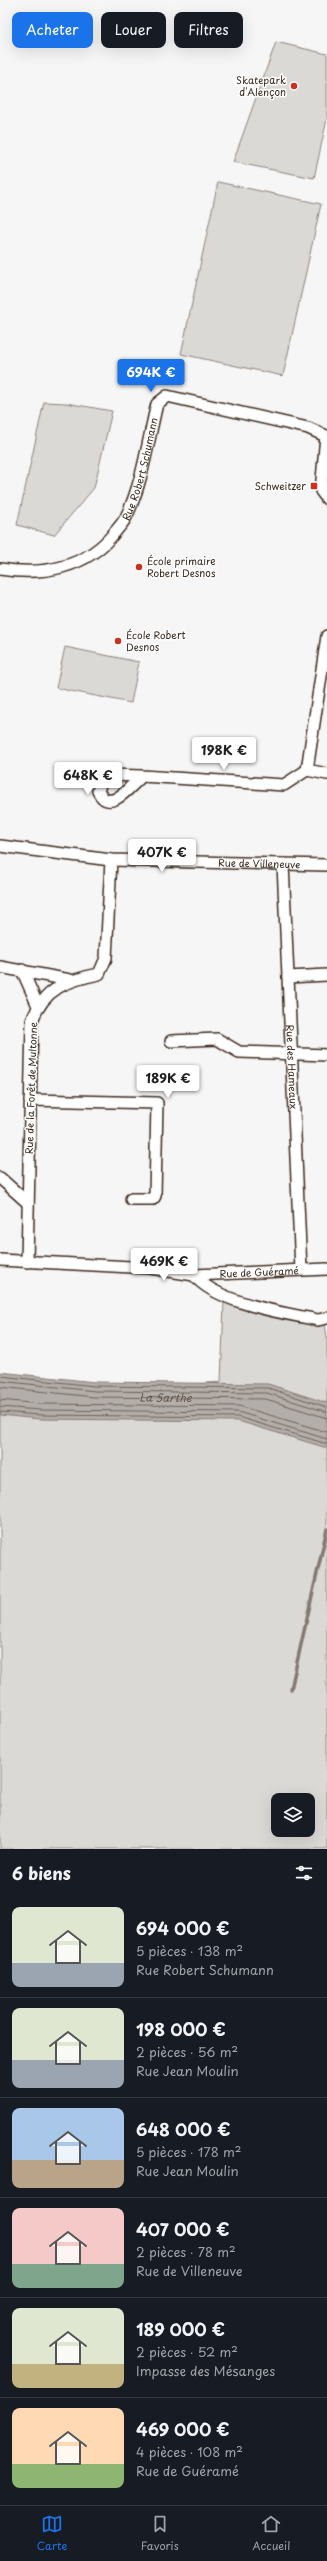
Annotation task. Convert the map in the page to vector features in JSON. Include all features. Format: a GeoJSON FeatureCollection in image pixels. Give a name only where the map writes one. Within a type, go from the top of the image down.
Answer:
{"type":"FeatureCollection","features":[{"type":"Feature","properties":{"kind":"street","name":"Rue Robert Schumann"},"geometry":{"type":"LineString","coordinates":[[0,568],[21,572],[66,567],[92,555],[110,539],[127,516],[157,404],[162,398],[167,396],[308,428],[326,436]]}},
{"type":"Feature","properties":{"kind":"street"},"geometry":{"type":"LineString","coordinates":[[326,436],[321,491],[327,499]]}},
{"type":"Feature","properties":{"kind":"street"},"geometry":{"type":"LineString","coordinates":[[308,770],[327,636]]}},
{"type":"Feature","properties":{"kind":"street"},"geometry":{"type":"LineString","coordinates":[[142,776],[284,786],[308,770],[327,774]]}},
{"type":"Feature","properties":{"kind":"street","name":"Rue de Villeneuve"},"geometry":{"type":"LineString","coordinates":[[0,846],[111,860],[327,865]]}},
{"type":"Feature","properties":{"kind":"street","name":"Rue de la Forêt de Multonne"},"geometry":{"type":"LineString","coordinates":[[27,1262],[32,1021],[38,1006],[70,980],[99,974],[106,958],[111,860]]}},
{"type":"Feature","properties":{"kind":"street","name":"Rue des Hameaux"},"geometry":{"type":"LineString","coordinates":[[283,864],[301,1270]]}},
{"type":"Feature","properties":{"kind":"street"},"geometry":{"type":"LineString","coordinates":[[0,967],[70,980]]}},
{"type":"Feature","properties":{"kind":"street"},"geometry":{"type":"LineString","coordinates":[[22,970],[38,1006]]}},
{"type":"Feature","properties":{"kind":"street"},"geometry":{"type":"LineString","coordinates":[[288,977],[327,975]]}},
{"type":"Feature","properties":{"kind":"street"},"geometry":{"type":"LineString","coordinates":[[171,1041],[217,1040],[239,1052],[327,1055]]}},
{"type":"Feature","properties":{"kind":"street"},"geometry":{"type":"LineString","coordinates":[[30,1100],[157,1103],[156,1196],[153,1199],[131,1199]]}},
{"type":"Feature","properties":{"kind":"street"},"geometry":{"type":"LineString","coordinates":[[0,1178],[28,1203]]}},
{"type":"Feature","properties":{"kind":"street","name":"Rue de Guéramé"},"geometry":{"type":"LineString","coordinates":[[0,1260],[150,1268],[194,1275],[327,1268]]}},
{"type":"Feature","properties":{"kind":"street"},"geometry":{"type":"LineString","coordinates":[[194,1275],[202,1285],[263,1310],[318,1320],[327,1318]]}},
{"type":"Feature","properties":{"kind":"shaded area","name":"Skatepark d'Alençon"},"geometry":{"type":"Polygon","coordinates":[[[276,42],[327,54],[327,119],[314,178],[233,162],[276,42]]]}},
{"type":"Feature","properties":{"kind":"shaded area"},"geometry":{"type":"Polygon","coordinates":[[[218,182],[321,204],[283,376],[181,354],[218,182]]]}},
{"type":"Feature","properties":{"kind":"shaded area"},"geometry":{"type":"Polygon","coordinates":[[[44,402],[66,403],[112,411],[94,488],[54,535],[17,525],[44,402]]]}},
{"type":"Feature","properties":{"kind":"shaded area"},"geometry":{"type":"Polygon","coordinates":[[[65,647],[139,662],[131,703],[56,688],[65,647]]]}},
{"type":"Feature","properties":{"kind":"shaded area"},"geometry":{"type":"Polygon","coordinates":[[[224,1302],[325,1325],[327,1336],[327,1849],[0,1849],[0,1399],[221,1382],[224,1302]]]}},
{"type":"Feature","properties":{"kind":"water","name":"La Sarthe"},"geometry":{"type":"Polygon","coordinates":[[[0,1372],[95,1382],[268,1384],[327,1403],[327,1448],[238,1421],[39,1419],[0,1415],[0,1372]]]}},
{"type":"Feature","properties":{"kind":"waterway"},"geometry":{"type":"LineString","coordinates":[[291,1689],[327,1529]]}},
{"type":"Feature","properties":{"kind":"place","name":"Skatepark d'Alençon"},"geometry":{"type":"Point","coordinates":[294,86]}},
{"type":"Feature","properties":{"kind":"place","name":"Schweitzer"},"geometry":{"type":"Point","coordinates":[314,486]}},
{"type":"Feature","properties":{"kind":"place","name":"École primaire Robert Desnos"},"geometry":{"type":"Point","coordinates":[139,567]}},
{"type":"Feature","properties":{"kind":"place","name":"École Robert Desnos"},"geometry":{"type":"Point","coordinates":[118,641]}}]}
